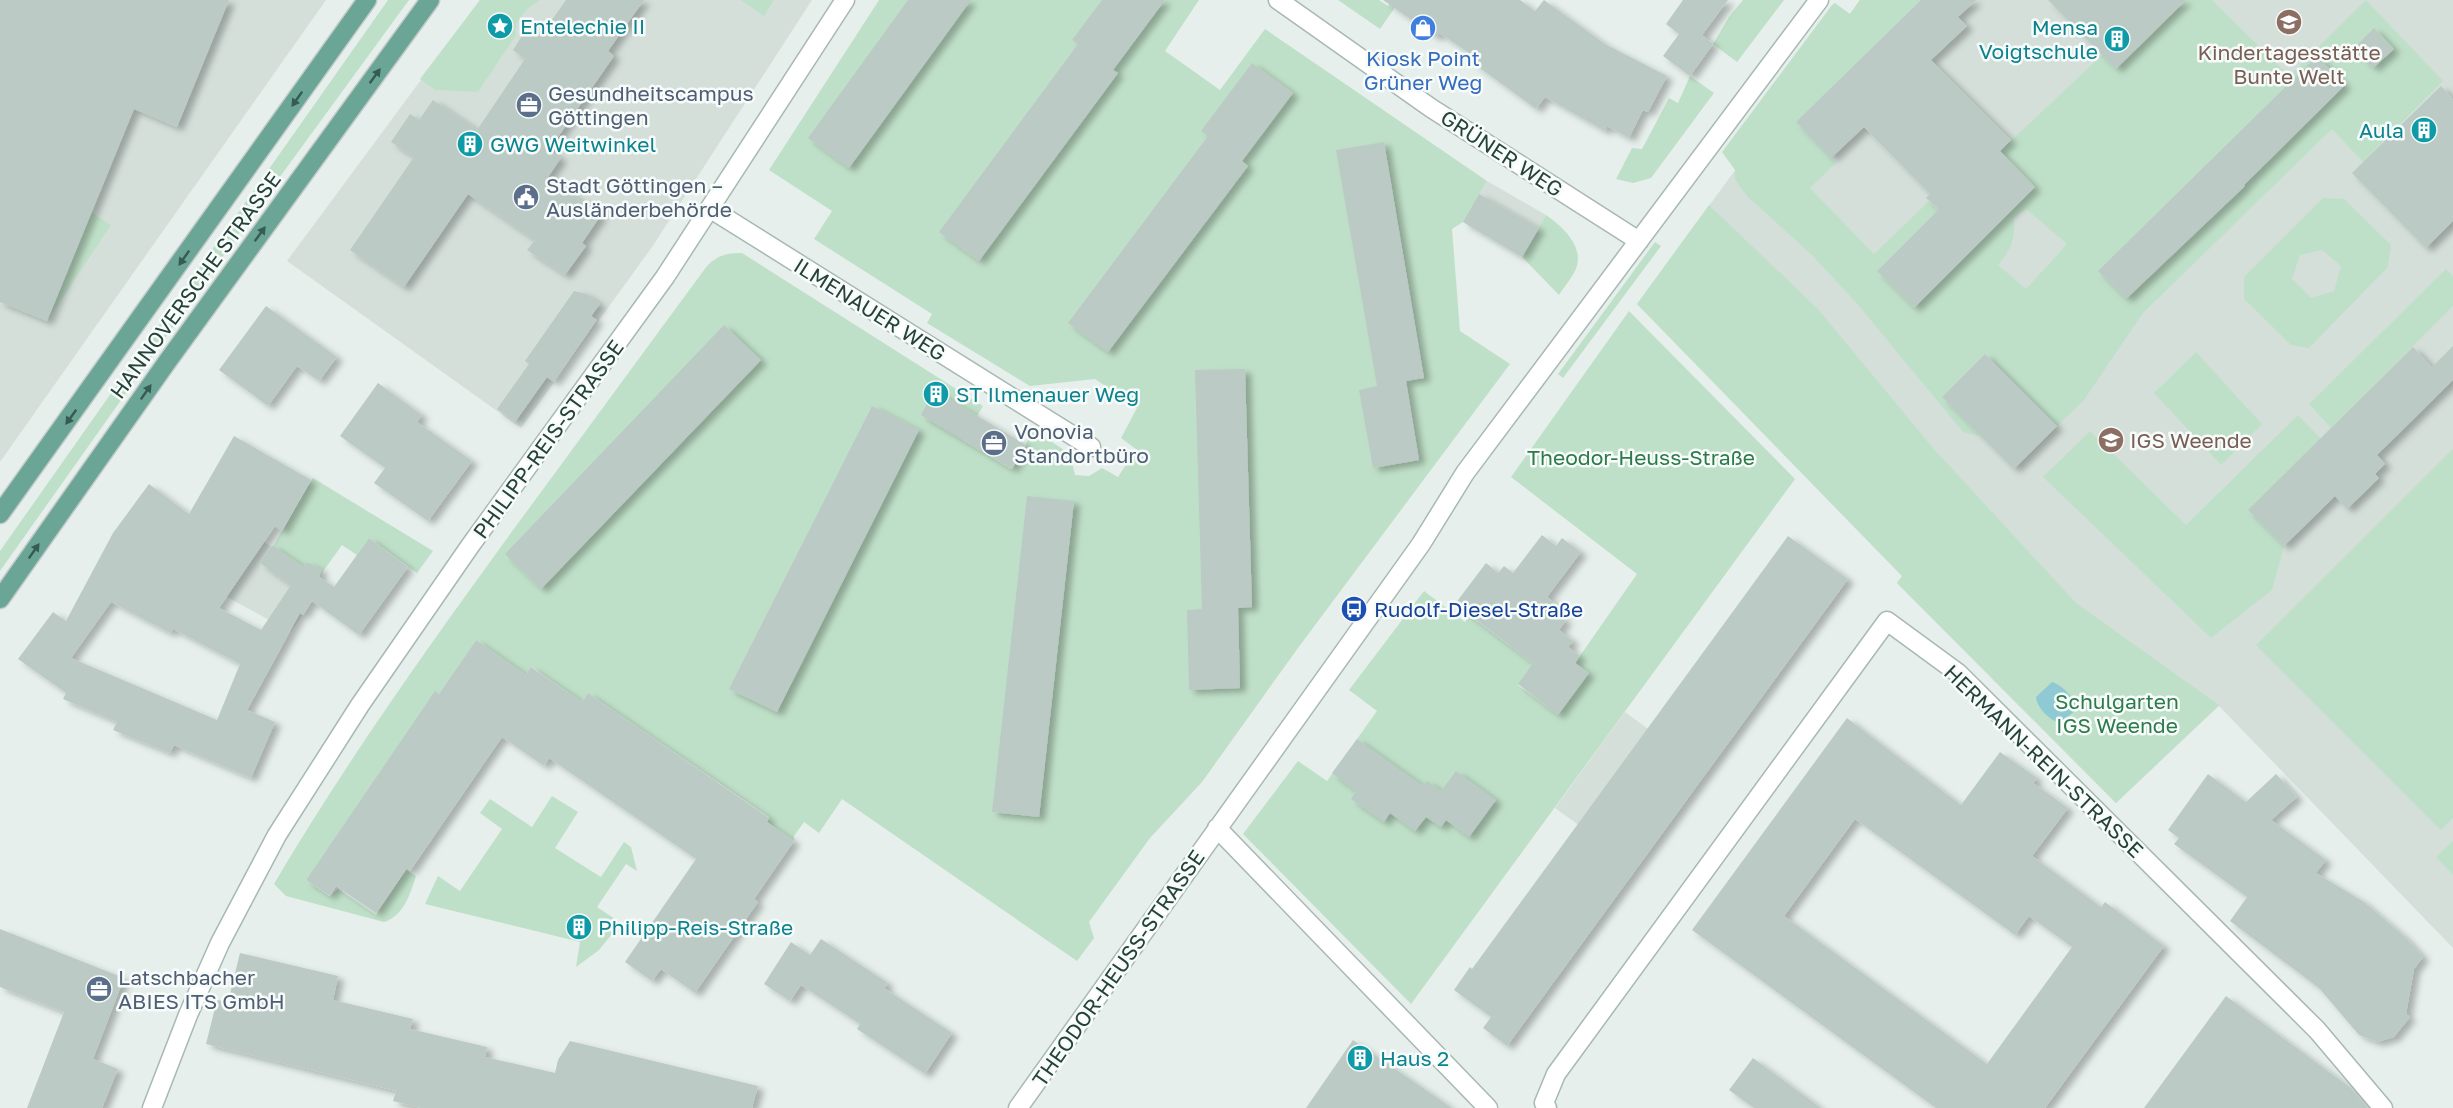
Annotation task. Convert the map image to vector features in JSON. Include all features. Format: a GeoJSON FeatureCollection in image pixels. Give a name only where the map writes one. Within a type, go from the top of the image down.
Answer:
{"type":"FeatureCollection","features":[{"type":"Feature","properties":{"kind":"main road","name":"HANNOVERSCHE STRASSE"},"geometry":{"type":"LineString","coordinates":[[0,514],[367,0]]}},
{"type":"Feature","properties":{"kind":"main road","name":"HANNOVERSCHE STRASSE"},"geometry":{"type":"LineString","coordinates":[[0,599],[167,362],[430,0]]}},
{"type":"Feature","properties":{"kind":"street","name":"PHILIPP-REIS-STRASSE"},"geometry":{"type":"LineString","coordinates":[[152,1108],[188,1015],[220,943],[277,835],[364,700],[470,546],[636,319],[711,209],[845,0]]}},
{"type":"Feature","properties":{"kind":"street","name":"GRÜNER WEG"},"geometry":{"type":"LineString","coordinates":[[1278,0],[1431,108],[1639,241]]}},
{"type":"Feature","properties":{"kind":"street","name":"THEODOR-HEUSS-STRASSE"},"geometry":{"type":"LineString","coordinates":[[1018,1108],[1421,544],[1465,473],[1819,0]]}},
{"type":"Feature","properties":{"kind":"street","name":"ILMENAUER WEG"},"geometry":{"type":"LineString","coordinates":[[711,209],[1091,447]]}},
{"type":"Feature","properties":{"kind":"street","name":"HERMANN-REIN-STRASSE"},"geometry":{"type":"LineString","coordinates":[[1547,1108],[1544,1103],[1556,1074],[1887,621],[1958,673],[2317,1030],[2383,1108]]}},
{"type":"Feature","properties":{"kind":"street","name":"THEODOR-HEUSS-STRASSE"},"geometry":{"type":"LineString","coordinates":[[1217,828],[1488,1108]]}},
{"type":"Feature","properties":{"kind":"shaded area"},"geometry":{"type":"Polygon","coordinates":[[[0,0],[326,0],[0,462],[0,0]]]}},
{"type":"Feature","properties":{"kind":"shaded area"},"geometry":{"type":"Polygon","coordinates":[[[480,0],[812,0],[652,247],[521,428],[287,261],[480,0]]]}},
{"type":"Feature","properties":{"kind":"shaded area","name":"IGS Weende"},"geometry":{"type":"Polygon","coordinates":[[[1860,0],[2453,0],[2453,948],[2219,706],[2116,803],[1897,583],[1902,576],[1637,304],[1860,0]]]}},
{"type":"Feature","properties":{"kind":"shaded area"},"geometry":{"type":"Polygon","coordinates":[[[1487,181],[1546,215],[1522,257],[1463,222],[1487,181]]]}},
{"type":"Feature","properties":{"kind":"shaded area"},"geometry":{"type":"Polygon","coordinates":[[[264,542],[325,581],[291,632],[227,597],[205,582],[264,542]]]}},
{"type":"Feature","properties":{"kind":"shaded area"},"geometry":{"type":"Polygon","coordinates":[[[1625,712],[1707,772],[1637,867],[1555,808],[1625,712]]]}},
{"type":"Feature","properties":{"kind":"green space"},"geometry":{"type":"Polygon","coordinates":[[[388,0],[409,0],[255,211],[0,571],[0,551],[388,0]]]}},
{"type":"Feature","properties":{"kind":"green space"},"geometry":{"type":"Polygon","coordinates":[[[480,0],[540,0],[527,10],[517,23],[516,35],[478,92],[435,90],[420,79],[480,0]]]}},
{"type":"Feature","properties":{"kind":"green space"},"geometry":{"type":"Polygon","coordinates":[[[741,0],[774,0],[764,16],[741,0]]]}},
{"type":"Feature","properties":{"kind":"green space"},"geometry":{"type":"Polygon","coordinates":[[[879,0],[1199,0],[1165,51],[1220,90],[1265,29],[1487,181],[1463,222],[1452,229],[1460,331],[1510,364],[1298,648],[1202,782],[1150,838],[1089,922],[1094,938],[1077,961],[842,799],[819,833],[804,822],[794,836],[794,841],[767,822],[769,817],[588,693],[582,702],[532,667],[526,675],[476,640],[439,694],[435,692],[306,880],[329,896],[338,889],[376,915],[406,870],[416,876],[409,897],[401,910],[384,922],[286,896],[274,884],[390,702],[707,266],[719,257],[742,253],[983,406],[963,440],[1011,469],[1034,430],[1070,454],[1075,475],[1089,476],[1102,468],[1118,477],[1136,449],[1121,438],[1137,408],[1095,379],[1030,386],[927,323],[932,314],[814,239],[832,211],[769,170],[879,0]]]}},
{"type":"Feature","properties":{"kind":"green space"},"geometry":{"type":"Polygon","coordinates":[[[1338,0],[1379,0],[1388,6],[1393,0],[1400,0],[1380,29],[1338,0]]]}},
{"type":"Feature","properties":{"kind":"green space"},"geometry":{"type":"Polygon","coordinates":[[[1743,0],[1784,0],[1737,62],[1713,44],[1729,17],[1743,0]]]}},
{"type":"Feature","properties":{"kind":"green space"},"geometry":{"type":"Polygon","coordinates":[[[1860,0],[1921,0],[1796,122],[1836,163],[1810,188],[1874,254],[1929,201],[1938,210],[1877,271],[1914,307],[2035,187],[2000,151],[2102,55],[2116,69],[2186,0],[2212,0],[2289,76],[2366,0],[2443,81],[2363,162],[2332,129],[2143,313],[2084,400],[2057,426],[1985,354],[1942,397],[1980,436],[1963,432],[1859,306],[1813,256],[1748,197],[1735,179],[1735,170],[1722,152],[1832,5],[1835,3],[1850,14],[1860,0]],[[2026,209],[2014,218],[2012,243],[1998,265],[2026,289],[2067,244],[2026,209]]]}},
{"type":"Feature","properties":{"kind":"green space"},"geometry":{"type":"Polygon","coordinates":[[[1690,76],[1714,93],[1651,178],[1633,183],[1616,179],[1632,148],[1642,149],[1669,98],[1678,103],[1690,76]]]}},
{"type":"Feature","properties":{"kind":"green space"},"geometry":{"type":"Polygon","coordinates":[[[2323,198],[2344,199],[2391,245],[2388,267],[2309,348],[2291,345],[2244,299],[2244,277],[2323,198]],[[2322,250],[2300,255],[2292,279],[2311,298],[2334,291],[2341,266],[2322,250]]]}},
{"type":"Feature","properties":{"kind":"green space","name":"Schulgarten IGS Weende"},"geometry":{"type":"Polygon","coordinates":[[[1709,205],[1818,309],[1933,448],[2076,603],[2219,705],[2116,803],[1897,583],[1902,576],[1637,304],[1709,205]]]}},
{"type":"Feature","properties":{"kind":"green space"},"geometry":{"type":"Polygon","coordinates":[[[91,212],[111,225],[47,321],[91,212]]]}},
{"type":"Feature","properties":{"kind":"green space"},"geometry":{"type":"Polygon","coordinates":[[[1546,215],[1566,232],[1577,254],[1578,262],[1575,271],[1559,295],[1522,257],[1546,215]]]}},
{"type":"Feature","properties":{"kind":"green space"},"geometry":{"type":"Polygon","coordinates":[[[1655,242],[1661,246],[1563,378],[1558,374],[1655,242]]]}},
{"type":"Feature","properties":{"kind":"green space"},"geometry":{"type":"Polygon","coordinates":[[[2446,269],[2453,276],[2453,306],[2331,428],[2309,404],[2446,269]]]}},
{"type":"Feature","properties":{"kind":"green space","name":"Theodor-Heuss-Straße"},"geometry":{"type":"Polygon","coordinates":[[[1629,311],[1795,479],[1411,1004],[1243,834],[1298,761],[1327,781],[1377,711],[1349,690],[1424,591],[1465,622],[1470,616],[1533,663],[1518,685],[1557,714],[1575,663],[1637,574],[1511,477],[1629,311]]]}},
{"type":"Feature","properties":{"kind":"green space"},"geometry":{"type":"Polygon","coordinates":[[[2196,352],[2262,424],[2221,465],[2154,393],[2196,352]]]}},
{"type":"Feature","properties":{"kind":"green space"},"geometry":{"type":"Polygon","coordinates":[[[2298,415],[2321,439],[2248,510],[2284,546],[2272,590],[2211,638],[2043,477],[2090,431],[2186,525],[2298,415]]]}},
{"type":"Feature","properties":{"kind":"green space"},"geometry":{"type":"Polygon","coordinates":[[[2453,449],[2453,818],[2441,830],[2256,645],[2453,449]]]}},
{"type":"Feature","properties":{"kind":"green space"},"geometry":{"type":"Polygon","coordinates":[[[313,478],[433,551],[417,573],[369,538],[357,555],[342,545],[319,577],[272,548],[313,478]]]}},
{"type":"Feature","properties":{"kind":"green space"},"geometry":{"type":"Polygon","coordinates":[[[552,796],[578,812],[555,848],[601,877],[624,842],[631,847],[637,871],[626,864],[597,907],[621,923],[599,950],[576,967],[580,942],[425,904],[438,876],[460,891],[502,829],[480,813],[490,799],[532,827],[552,796]]]}},
{"type":"Feature","properties":{"kind":"green space"},"geometry":{"type":"Polygon","coordinates":[[[2453,841],[2453,873],[2452,874],[2436,857],[2453,841]]]}},
{"type":"Feature","properties":{"kind":"water"},"geometry":{"type":"Polygon","coordinates":[[[2052,682],[2068,693],[2074,701],[2076,710],[2060,723],[2044,713],[2036,697],[2052,682]]]}},
{"type":"Feature","properties":{"kind":"building"},"geometry":{"type":"Polygon","coordinates":[[[0,0],[229,0],[177,127],[134,109],[47,321],[0,302],[0,0]]]}},
{"type":"Feature","properties":{"kind":"building","name":"GWG Weitwinkel"},"geometry":{"type":"Polygon","coordinates":[[[566,0],[644,0],[608,51],[614,56],[549,150],[561,158],[548,177],[601,215],[582,243],[586,246],[565,275],[527,250],[535,240],[468,194],[404,287],[350,250],[414,157],[391,142],[410,114],[419,120],[433,100],[477,130],[525,59],[513,50],[527,28],[540,37],[566,0]]]}},
{"type":"Feature","properties":{"kind":"building"},"geometry":{"type":"Polygon","coordinates":[[[908,0],[971,0],[849,168],[808,138],[908,0]]]}},
{"type":"Feature","properties":{"kind":"building"},"geometry":{"type":"Polygon","coordinates":[[[1102,0],[1165,0],[1113,70],[1118,73],[979,261],[939,232],[1078,44],[1072,40],[1102,0]]]}},
{"type":"Feature","properties":{"kind":"building"},"geometry":{"type":"Polygon","coordinates":[[[1383,0],[1520,0],[1535,11],[1544,0],[1605,44],[1667,76],[1648,112],[1643,110],[1629,138],[1607,126],[1605,131],[1545,97],[1536,109],[1473,63],[1477,58],[1439,33],[1436,37],[1383,0]]]}},
{"type":"Feature","properties":{"kind":"building"},"geometry":{"type":"Polygon","coordinates":[[[1683,0],[1728,0],[1702,35],[1713,44],[1690,76],[1663,56],[1679,34],[1666,24],[1683,0]]]}},
{"type":"Feature","properties":{"kind":"building"},"geometry":{"type":"Polygon","coordinates":[[[1921,0],[1976,0],[1958,17],[1967,26],[1931,60],[2011,140],[2000,151],[2035,187],[1914,308],[1877,271],[1939,209],[1926,198],[1930,194],[1864,127],[1831,158],[1796,122],[1921,0]]]}},
{"type":"Feature","properties":{"kind":"building","name":"Mensa Voigtschule"},"geometry":{"type":"Polygon","coordinates":[[[2048,0],[2186,0],[2116,69],[2048,0]]]}},
{"type":"Feature","properties":{"kind":"building"},"geometry":{"type":"Polygon","coordinates":[[[2374,28],[2394,49],[2373,68],[2354,48],[2374,28]]]}},
{"type":"Feature","properties":{"kind":"building"},"geometry":{"type":"Polygon","coordinates":[[[2317,56],[2345,85],[2245,186],[2126,299],[2098,271],[2317,56]]]}},
{"type":"Feature","properties":{"kind":"building"},"geometry":{"type":"Polygon","coordinates":[[[1252,63],[1293,93],[1242,161],[1248,166],[1108,352],[1068,323],[1208,136],[1201,131],[1252,63]]]}},
{"type":"Feature","properties":{"kind":"building","name":"Aula"},"geometry":{"type":"Polygon","coordinates":[[[2441,86],[2453,99],[2453,221],[2426,248],[2352,173],[2441,86]]]}},
{"type":"Feature","properties":{"kind":"building"},"geometry":{"type":"Polygon","coordinates":[[[1384,142],[1424,378],[1406,381],[1419,460],[1373,468],[1359,390],[1377,386],[1336,150],[1384,142]]]}},
{"type":"Feature","properties":{"kind":"building"},"geometry":{"type":"Polygon","coordinates":[[[1479,194],[1539,228],[1522,257],[1463,222],[1479,194]]]}},
{"type":"Feature","properties":{"kind":"building"},"geometry":{"type":"Polygon","coordinates":[[[574,291],[587,294],[600,304],[591,316],[597,320],[554,382],[547,377],[515,422],[497,409],[529,364],[525,361],[574,291]]]}},
{"type":"Feature","properties":{"kind":"building"},"geometry":{"type":"Polygon","coordinates":[[[266,306],[337,357],[319,381],[297,366],[268,406],[219,370],[266,306]]]}},
{"type":"Feature","properties":{"kind":"building"},"geometry":{"type":"Polygon","coordinates":[[[724,325],[761,360],[541,589],[505,554],[724,325]]]}},
{"type":"Feature","properties":{"kind":"building"},"geometry":{"type":"Polygon","coordinates":[[[2453,346],[2453,380],[2377,455],[2385,464],[2375,474],[2379,478],[2347,509],[2335,496],[2284,546],[2248,510],[2413,347],[2432,367],[2453,346]]]}},
{"type":"Feature","properties":{"kind":"building"},"geometry":{"type":"Polygon","coordinates":[[[1985,354],[2057,426],[2014,469],[1942,397],[1985,354]]]}},
{"type":"Feature","properties":{"kind":"building"},"geometry":{"type":"Polygon","coordinates":[[[1245,369],[1252,607],[1238,608],[1240,688],[1189,690],[1187,610],[1202,609],[1195,370],[1245,369]]]}},
{"type":"Feature","properties":{"kind":"building"},"geometry":{"type":"Polygon","coordinates":[[[378,383],[422,415],[417,422],[472,461],[428,521],[374,483],[385,468],[340,436],[378,383]]]}},
{"type":"Feature","properties":{"kind":"building"},"geometry":{"type":"Polygon","coordinates":[[[934,390],[1026,445],[1012,469],[921,415],[934,390]]]}},
{"type":"Feature","properties":{"kind":"building"},"geometry":{"type":"Polygon","coordinates":[[[872,406],[919,430],[777,712],[729,689],[872,406]]]}},
{"type":"Feature","properties":{"kind":"building"},"geometry":{"type":"Polygon","coordinates":[[[234,436],[311,480],[282,531],[275,526],[219,608],[261,630],[291,585],[260,563],[272,545],[304,567],[307,562],[322,570],[319,577],[334,587],[369,538],[408,567],[359,635],[312,601],[303,615],[300,613],[247,710],[275,722],[251,778],[174,745],[170,753],[113,730],[117,722],[63,699],[66,693],[18,659],[53,612],[66,621],[113,533],[149,484],[189,514],[234,436]],[[111,602],[71,658],[217,720],[240,664],[173,629],[170,633],[111,602]]]}},
{"type":"Feature","properties":{"kind":"building"},"geometry":{"type":"Polygon","coordinates":[[[1027,496],[1074,501],[1039,817],[992,812],[1027,496]]]}},
{"type":"Feature","properties":{"kind":"building"},"geometry":{"type":"Polygon","coordinates":[[[1542,535],[1556,546],[1562,538],[1581,552],[1547,597],[1557,605],[1553,611],[1566,620],[1559,630],[1573,641],[1568,647],[1580,656],[1575,663],[1589,673],[1558,715],[1518,684],[1533,663],[1455,604],[1486,563],[1498,573],[1504,566],[1513,573],[1542,535]]]}},
{"type":"Feature","properties":{"kind":"building"},"geometry":{"type":"Polygon","coordinates":[[[1788,536],[1848,579],[1507,1046],[1483,1028],[1491,1017],[1454,990],[1470,967],[1472,969],[1788,536]]]}},
{"type":"Feature","properties":{"kind":"building"},"geometry":{"type":"Polygon","coordinates":[[[476,640],[526,675],[531,667],[582,702],[588,693],[769,818],[767,822],[794,841],[754,899],[758,902],[695,993],[661,969],[652,981],[625,962],[696,859],[549,758],[544,766],[502,737],[410,871],[407,868],[376,913],[336,886],[330,896],[306,880],[435,691],[439,694],[476,640]]]}},
{"type":"Feature","properties":{"kind":"building"},"geometry":{"type":"Polygon","coordinates":[[[1847,718],[1961,805],[2000,752],[2037,778],[2033,783],[2068,808],[2032,856],[2101,907],[2105,902],[2164,946],[2045,1108],[1936,1108],[1692,930],[1847,718]],[[1855,819],[1784,916],[1987,1064],[2072,947],[2029,916],[2015,935],[1855,819]]]}},
{"type":"Feature","properties":{"kind":"building"},"geometry":{"type":"Polygon","coordinates":[[[1357,739],[1423,786],[1427,781],[1441,791],[1456,771],[1496,800],[1469,837],[1446,820],[1441,827],[1426,817],[1415,831],[1390,813],[1384,822],[1351,799],[1356,791],[1332,773],[1357,739]]]}},
{"type":"Feature","properties":{"kind":"building"},"geometry":{"type":"Polygon","coordinates":[[[2208,774],[2246,802],[2276,774],[2297,797],[2271,820],[2326,860],[2316,873],[2364,902],[2405,937],[2423,957],[2414,969],[2406,1014],[2410,1017],[2394,1037],[2377,1042],[2359,1035],[2319,988],[2230,921],[2247,897],[2174,844],[2179,838],[2168,830],[2208,774]]]}},
{"type":"Feature","properties":{"kind":"building"},"geometry":{"type":"Polygon","coordinates":[[[0,929],[124,978],[93,1059],[118,1069],[102,1108],[27,1108],[64,1012],[0,987],[0,929]]]}},
{"type":"Feature","properties":{"kind":"building"},"geometry":{"type":"Polygon","coordinates":[[[821,939],[888,983],[884,988],[952,1033],[925,1074],[857,1029],[860,1024],[801,985],[790,1001],[764,984],[791,942],[810,955],[821,939]]]}},
{"type":"Feature","properties":{"kind":"building"},"geometry":{"type":"Polygon","coordinates":[[[240,953],[338,976],[333,1000],[413,1019],[410,1029],[487,1047],[485,1057],[555,1073],[558,1060],[570,1041],[758,1086],[752,1108],[421,1108],[393,1101],[396,1091],[206,1044],[217,1000],[228,1002],[240,953]]]}},
{"type":"Feature","properties":{"kind":"building"},"geometry":{"type":"Polygon","coordinates":[[[2226,996],[2351,1088],[2368,1108],[2144,1108],[2226,996]]]}},
{"type":"Feature","properties":{"kind":"building","name":"Haus 2"},"geometry":{"type":"Polygon","coordinates":[[[1353,1040],[1452,1108],[1306,1108],[1353,1040]]]}},
{"type":"Feature","properties":{"kind":"building"},"geometry":{"type":"Polygon","coordinates":[[[1753,1058],[1821,1108],[1754,1108],[1729,1090],[1753,1058]]]}},
{"type":"Feature","properties":{"kind":"place","name":"Kindertagesstätte Bunte Welt"},"geometry":{"type":"Point","coordinates":[2289,22]}},
{"type":"Feature","properties":{"kind":"place","name":"Entelechie II"},"geometry":{"type":"Point","coordinates":[500,26]}},
{"type":"Feature","properties":{"kind":"place","name":"Kiosk Point Grüner Weg"},"geometry":{"type":"Point","coordinates":[1423,28]}},
{"type":"Feature","properties":{"kind":"place","name":"Mensa Voigtschule"},"geometry":{"type":"Point","coordinates":[2117,39]}},
{"type":"Feature","properties":{"kind":"place","name":"Gesundheitscampus Göttingen"},"geometry":{"type":"Point","coordinates":[529,105]}},
{"type":"Feature","properties":{"kind":"place","name":"Aula"},"geometry":{"type":"Point","coordinates":[2424,130]}},
{"type":"Feature","properties":{"kind":"place","name":"GWG Weitwinkel"},"geometry":{"type":"Point","coordinates":[470,144]}},
{"type":"Feature","properties":{"kind":"place","name":"Stadt Göttingen – Ausländerbehörde"},"geometry":{"type":"Point","coordinates":[526,197]}},
{"type":"Feature","properties":{"kind":"place","name":"ST Ilmenauer Weg"},"geometry":{"type":"Point","coordinates":[936,394]}},
{"type":"Feature","properties":{"kind":"place","name":"IGS Weende"},"geometry":{"type":"Point","coordinates":[2111,440]}},
{"type":"Feature","properties":{"kind":"place","name":"Vonovia Standortbüro"},"geometry":{"type":"Point","coordinates":[994,443]}},
{"type":"Feature","properties":{"kind":"place","name":"Rudolf-Diesel-Straße"},"geometry":{"type":"Point","coordinates":[1354,609]}},
{"type":"Feature","properties":{"kind":"place","name":"Philipp-Reis-Straße"},"geometry":{"type":"Point","coordinates":[579,927]}},
{"type":"Feature","properties":{"kind":"place","name":"Latschbacher ABIES ITS GmbH"},"geometry":{"type":"Point","coordinates":[99,989]}},
{"type":"Feature","properties":{"kind":"place","name":"Haus 2"},"geometry":{"type":"Point","coordinates":[1360,1058]}}]}
